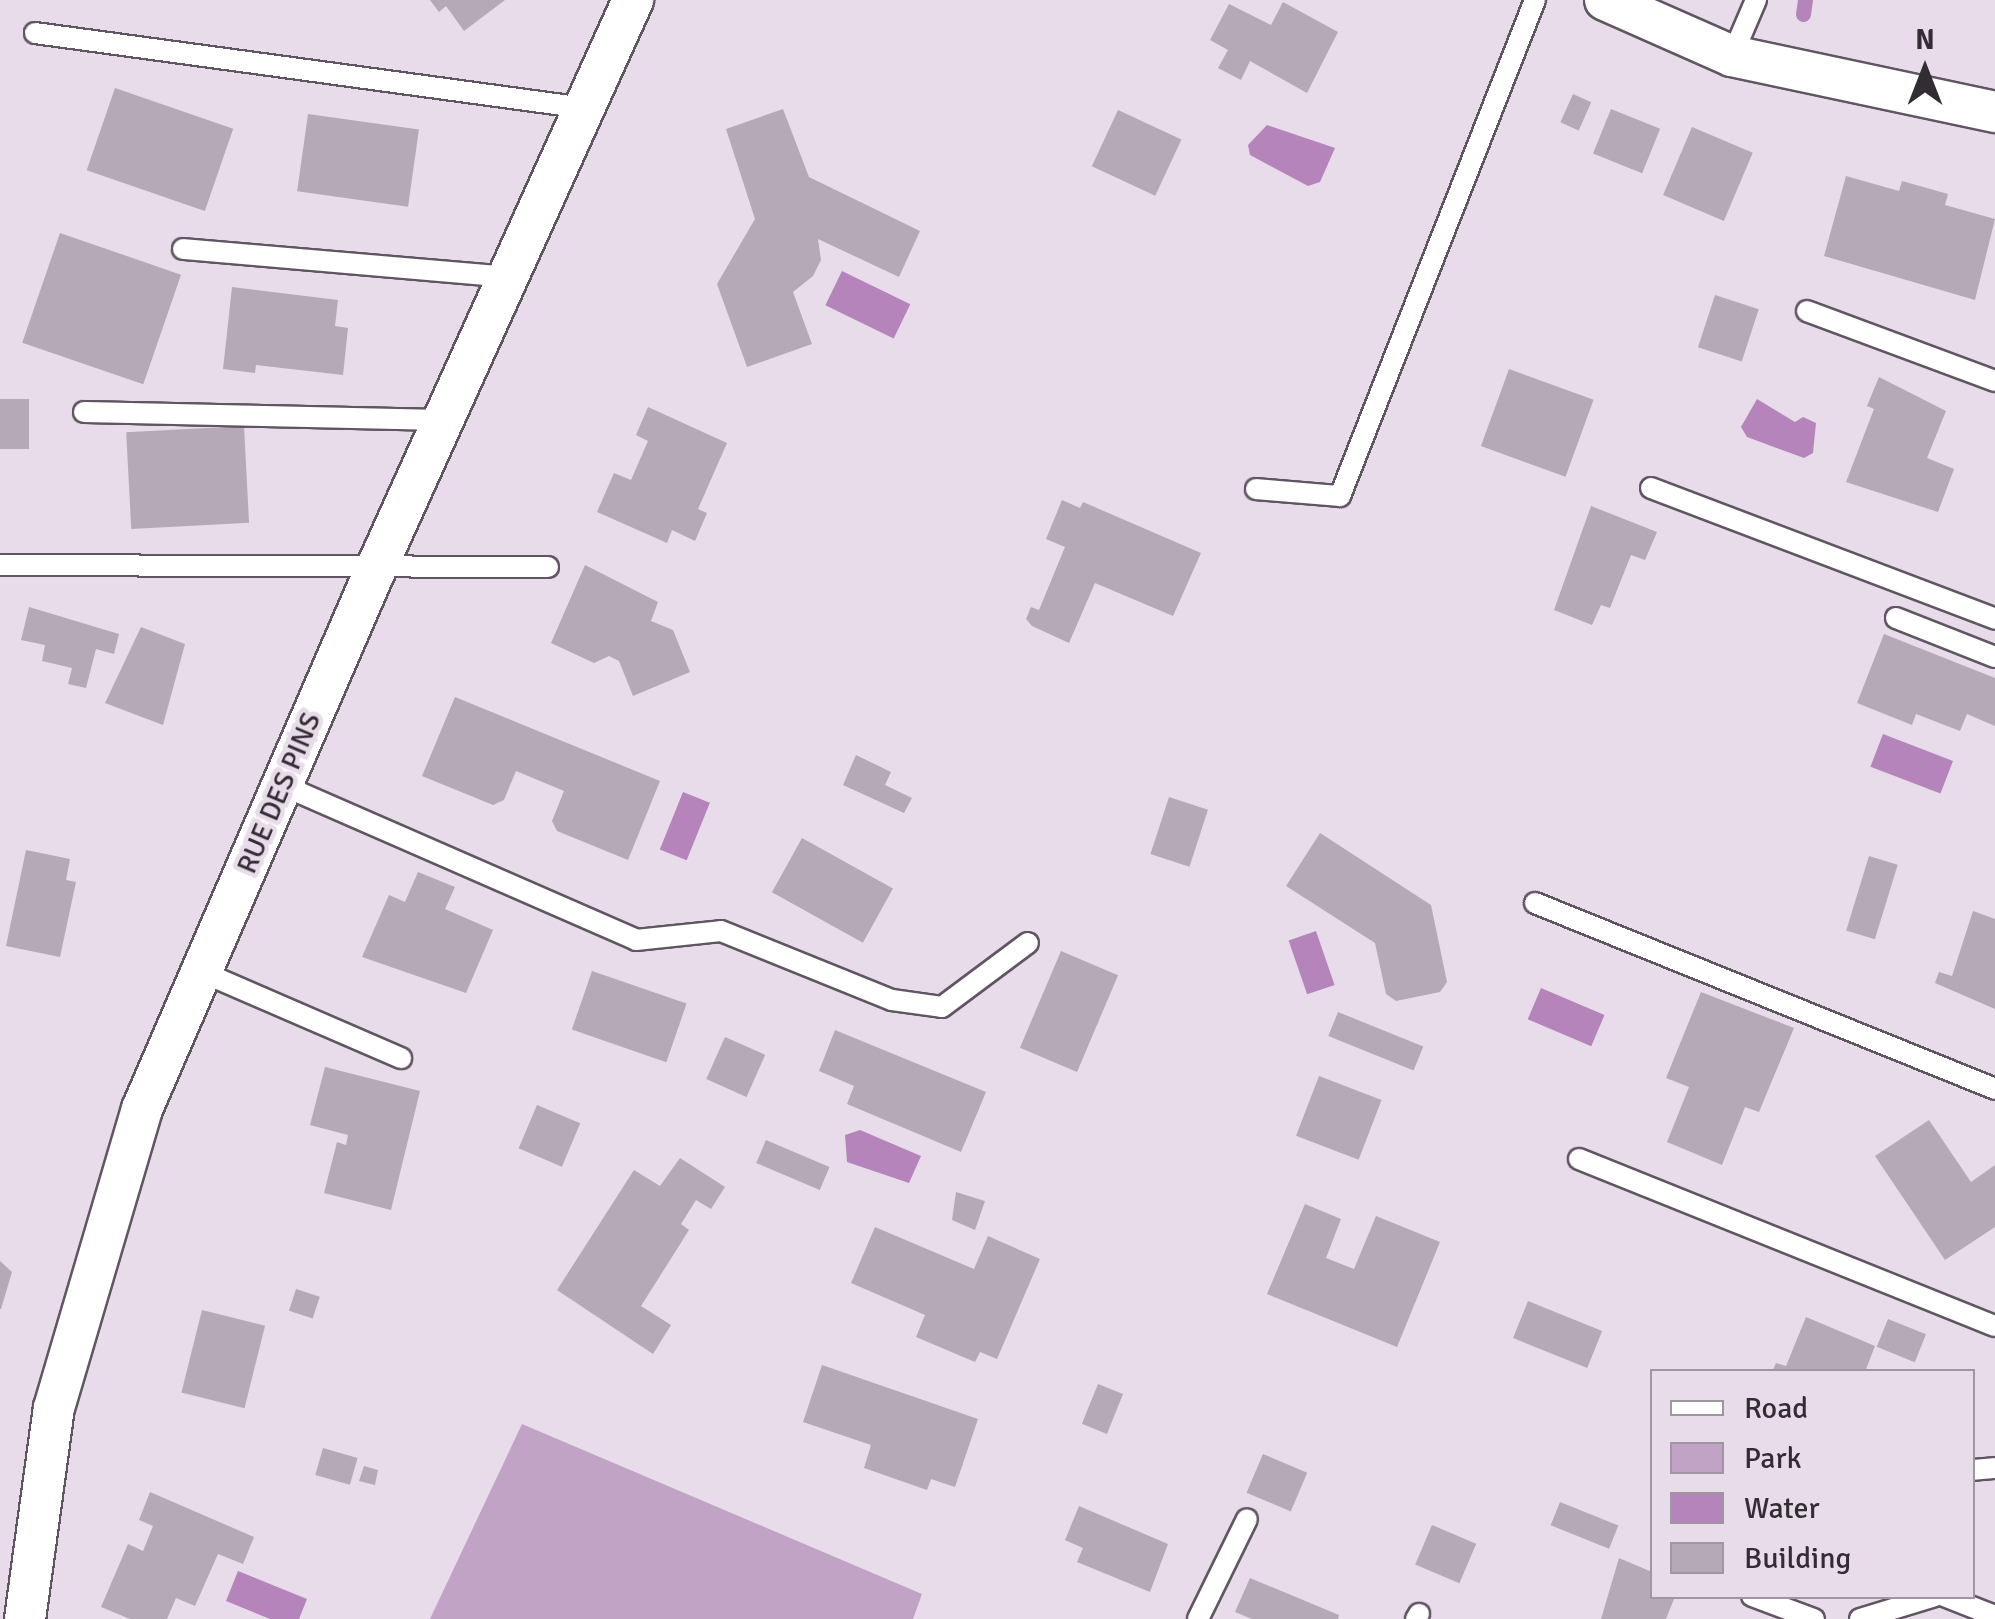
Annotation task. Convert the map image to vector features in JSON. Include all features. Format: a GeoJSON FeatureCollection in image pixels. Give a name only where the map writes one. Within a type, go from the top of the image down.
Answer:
{"type":"FeatureCollection","features":[{"type":"Feature","properties":{"kind":"street","name":"RUE DES PINS"},"geometry":{"type":"LineString","coordinates":[[25,1619],[54,1408],[142,1109],[376,568],[633,0]]}},
{"type":"Feature","properties":{"kind":"street"},"geometry":{"type":"LineString","coordinates":[[1605,0],[1732,56],[1995,112]]}},
{"type":"Feature","properties":{"kind":"lane"},"geometry":{"type":"LineString","coordinates":[[1256,489],[1340,496],[1535,0]]}},
{"type":"Feature","properties":{"kind":"lane"},"geometry":{"type":"LineString","coordinates":[[1732,56],[1756,0]]}},
{"type":"Feature","properties":{"kind":"lane"},"geometry":{"type":"LineString","coordinates":[[36,33],[586,108]]}},
{"type":"Feature","properties":{"kind":"lane"},"geometry":{"type":"LineString","coordinates":[[183,249],[508,277]]}},
{"type":"Feature","properties":{"kind":"lane"},"geometry":{"type":"LineString","coordinates":[[1807,311],[1995,381]]}},
{"type":"Feature","properties":{"kind":"lane"},"geometry":{"type":"LineString","coordinates":[[84,412],[443,420]]}},
{"type":"Feature","properties":{"kind":"lane"},"geometry":{"type":"LineString","coordinates":[[1650,488],[1995,618]]}},
{"type":"Feature","properties":{"kind":"lane"},"geometry":{"type":"LineString","coordinates":[[0,565],[548,567]]}},
{"type":"Feature","properties":{"kind":"lane"},"geometry":{"type":"LineString","coordinates":[[1896,618],[1995,658]]}},
{"type":"Feature","properties":{"kind":"lane"},"geometry":{"type":"LineString","coordinates":[[282,784],[636,940],[721,931],[892,1000],[942,1007],[1028,943]]}},
{"type":"Feature","properties":{"kind":"lane"},"geometry":{"type":"LineString","coordinates":[[1535,903],[1995,1089]]}},
{"type":"Feature","properties":{"kind":"lane"},"geometry":{"type":"LineString","coordinates":[[202,972],[401,1058]]}},
{"type":"Feature","properties":{"kind":"lane"},"geometry":{"type":"LineString","coordinates":[[1579,1159],[1995,1326]]}},
{"type":"Feature","properties":{"kind":"lane"},"geometry":{"type":"LineString","coordinates":[[1198,1619],[1247,1519]]}},
{"type":"Feature","properties":{"kind":"lane"},"geometry":{"type":"LineString","coordinates":[[1760,1599],[1814,1619]]}},
{"type":"Feature","properties":{"kind":"lane"},"geometry":{"type":"LineString","coordinates":[[1860,1619],[1924,1599]]}},
{"type":"Feature","properties":{"kind":"lane"},"geometry":{"type":"LineString","coordinates":[[1952,1599],[1995,1616]]}},
{"type":"Feature","properties":{"kind":"green space"},"geometry":{"type":"Polygon","coordinates":[[[522,1424],[922,1594],[913,1619],[430,1619],[522,1424]]]}},
{"type":"Feature","properties":{"kind":"water"},"geometry":{"type":"Polygon","coordinates":[[[1267,125],[1335,148],[1320,182],[1308,186],[1250,155],[1248,145],[1267,125]]]}},
{"type":"Feature","properties":{"kind":"water"},"geometry":{"type":"Polygon","coordinates":[[[842,271],[910,304],[894,338],[825,305],[842,271]]]}},
{"type":"Feature","properties":{"kind":"water"},"geometry":{"type":"Polygon","coordinates":[[[1757,399],[1795,422],[1803,417],[1816,423],[1813,453],[1804,458],[1747,437],[1741,427],[1757,399]]]}},
{"type":"Feature","properties":{"kind":"water"},"geometry":{"type":"Polygon","coordinates":[[[1883,734],[1953,761],[1940,794],[1870,767],[1883,734]]]}},
{"type":"Feature","properties":{"kind":"water"},"geometry":{"type":"Polygon","coordinates":[[[683,792],[710,803],[687,860],[660,849],[683,792]]]}},
{"type":"Feature","properties":{"kind":"water"},"geometry":{"type":"Polygon","coordinates":[[[1316,931],[1335,985],[1307,994],[1289,940],[1316,931]]]}},
{"type":"Feature","properties":{"kind":"water"},"geometry":{"type":"Polygon","coordinates":[[[1541,988],[1605,1015],[1591,1046],[1528,1019],[1541,988]]]}},
{"type":"Feature","properties":{"kind":"water"},"geometry":{"type":"Polygon","coordinates":[[[860,1130],[921,1156],[909,1183],[847,1162],[845,1135],[860,1130]]]}},
{"type":"Feature","properties":{"kind":"water"},"geometry":{"type":"Polygon","coordinates":[[[238,1571],[307,1599],[299,1619],[270,1619],[226,1601],[238,1571]]]}},
{"type":"Feature","properties":{"kind":"building"},"geometry":{"type":"Polygon","coordinates":[[[430,0],[505,0],[464,31],[446,6],[439,12],[430,0]]]}},
{"type":"Feature","properties":{"kind":"building"},"geometry":{"type":"Polygon","coordinates":[[[1283,2],[1338,32],[1307,93],[1250,61],[1241,80],[1218,68],[1228,50],[1210,40],[1229,4],[1271,25],[1283,2]]]}},
{"type":"Feature","properties":{"kind":"building"},"geometry":{"type":"Polygon","coordinates":[[[115,88],[233,129],[205,211],[87,170],[115,88]]]}},
{"type":"Feature","properties":{"kind":"building"},"geometry":{"type":"Polygon","coordinates":[[[1573,94],[1591,102],[1579,130],[1560,122],[1573,94]]]}},
{"type":"Feature","properties":{"kind":"building"},"geometry":{"type":"Polygon","coordinates":[[[783,109],[809,177],[920,231],[899,277],[818,239],[821,260],[813,276],[793,292],[812,344],[747,367],[717,284],[755,219],[726,129],[783,109]]]}},
{"type":"Feature","properties":{"kind":"building"},"geometry":{"type":"Polygon","coordinates":[[[1611,109],[1660,129],[1642,173],[1593,154],[1611,109]]]}},
{"type":"Feature","properties":{"kind":"building"},"geometry":{"type":"Polygon","coordinates":[[[1118,110],[1181,140],[1155,196],[1092,166],[1118,110]]]}},
{"type":"Feature","properties":{"kind":"building"},"geometry":{"type":"Polygon","coordinates":[[[308,114],[419,130],[408,207],[297,191],[308,114]]]}},
{"type":"Feature","properties":{"kind":"building"},"geometry":{"type":"Polygon","coordinates":[[[1692,127],[1753,153],[1724,221],[1663,195],[1692,127]]]}},
{"type":"Feature","properties":{"kind":"building"},"geometry":{"type":"Polygon","coordinates":[[[1846,176],[1899,191],[1902,181],[1948,194],[1945,205],[1995,219],[1975,300],[1824,256],[1846,176]]]}},
{"type":"Feature","properties":{"kind":"building"},"geometry":{"type":"Polygon","coordinates":[[[60,233],[181,275],[143,384],[22,343],[60,233]]]}},
{"type":"Feature","properties":{"kind":"building"},"geometry":{"type":"Polygon","coordinates":[[[232,287],[338,300],[335,326],[348,328],[343,375],[256,365],[255,373],[223,369],[232,287]]]}},
{"type":"Feature","properties":{"kind":"building"},"geometry":{"type":"Polygon","coordinates":[[[1715,295],[1759,309],[1742,362],[1698,347],[1715,295]]]}},
{"type":"Feature","properties":{"kind":"building"},"geometry":{"type":"Polygon","coordinates":[[[1509,369],[1594,400],[1566,477],[1481,446],[1509,369]]]}},
{"type":"Feature","properties":{"kind":"building"},"geometry":{"type":"Polygon","coordinates":[[[1879,377],[1946,411],[1927,458],[1954,469],[1938,512],[1846,482],[1874,409],[1867,406],[1879,377]]]}},
{"type":"Feature","properties":{"kind":"building"},"geometry":{"type":"Polygon","coordinates":[[[0,399],[29,399],[29,449],[0,449],[0,399]]]}},
{"type":"Feature","properties":{"kind":"building"},"geometry":{"type":"Polygon","coordinates":[[[648,407],[727,443],[698,509],[707,513],[695,541],[672,530],[667,543],[597,512],[614,473],[631,480],[648,441],[636,435],[648,407]]]}},
{"type":"Feature","properties":{"kind":"building"},"geometry":{"type":"Polygon","coordinates":[[[244,426],[249,523],[131,529],[126,432],[244,426]]]}},
{"type":"Feature","properties":{"kind":"building"},"geometry":{"type":"Polygon","coordinates":[[[1062,500],[1080,508],[1083,502],[1201,553],[1173,616],[1095,583],[1069,643],[1032,626],[1026,619],[1031,607],[1039,610],[1065,547],[1046,539],[1062,500]]]}},
{"type":"Feature","properties":{"kind":"building"},"geometry":{"type":"Polygon","coordinates":[[[1591,506],[1657,532],[1645,560],[1631,555],[1610,608],[1601,605],[1592,625],[1554,610],[1591,506]]]}},
{"type":"Feature","properties":{"kind":"building"},"geometry":{"type":"Polygon","coordinates":[[[585,565],[658,602],[651,621],[673,630],[690,672],[633,696],[619,661],[609,656],[594,663],[551,643],[585,565]]]}},
{"type":"Feature","properties":{"kind":"building"},"geometry":{"type":"Polygon","coordinates":[[[29,607],[119,634],[114,654],[96,649],[86,688],[68,684],[72,668],[42,661],[45,645],[21,640],[29,607]]]}},
{"type":"Feature","properties":{"kind":"building"},"geometry":{"type":"Polygon","coordinates":[[[141,627],[185,644],[163,725],[105,703],[141,627]]]}},
{"type":"Feature","properties":{"kind":"building"},"geometry":{"type":"Polygon","coordinates":[[[1884,634],[1995,678],[1995,726],[1967,714],[1960,731],[1916,714],[1912,725],[1857,703],[1884,634]]]}},
{"type":"Feature","properties":{"kind":"building"},"geometry":{"type":"Polygon","coordinates":[[[455,697],[660,781],[628,860],[557,831],[552,821],[564,791],[516,771],[504,800],[493,805],[422,776],[455,697]]]}},
{"type":"Feature","properties":{"kind":"building"},"geometry":{"type":"Polygon","coordinates":[[[856,755],[891,772],[885,785],[912,798],[904,813],[843,785],[856,755]]]}},
{"type":"Feature","properties":{"kind":"building"},"geometry":{"type":"Polygon","coordinates":[[[1169,797],[1208,810],[1189,867],[1150,854],[1169,797]]]}},
{"type":"Feature","properties":{"kind":"building"},"geometry":{"type":"Polygon","coordinates":[[[1320,833],[1431,905],[1447,982],[1440,992],[1396,1001],[1386,994],[1375,943],[1286,886],[1320,833]]]}},
{"type":"Feature","properties":{"kind":"building"},"geometry":{"type":"Polygon","coordinates":[[[802,838],[893,888],[863,943],[772,892],[802,838]]]}},
{"type":"Feature","properties":{"kind":"building"},"geometry":{"type":"Polygon","coordinates":[[[26,850],[70,859],[66,880],[76,882],[60,957],[6,946],[26,850]]]}},
{"type":"Feature","properties":{"kind":"building"},"geometry":{"type":"Polygon","coordinates":[[[1869,856],[1898,865],[1875,939],[1846,931],[1869,856]]]}},
{"type":"Feature","properties":{"kind":"building"},"geometry":{"type":"Polygon","coordinates":[[[418,872],[455,887],[445,909],[493,930],[466,993],[362,957],[389,895],[405,902],[418,872]]]}},
{"type":"Feature","properties":{"kind":"building"},"geometry":{"type":"Polygon","coordinates":[[[1973,911],[1995,919],[1995,1009],[1935,983],[1939,972],[1952,976],[1973,911]]]}},
{"type":"Feature","properties":{"kind":"building"},"geometry":{"type":"Polygon","coordinates":[[[1061,951],[1118,975],[1077,1072],[1020,1048],[1061,951]]]}},
{"type":"Feature","properties":{"kind":"building"},"geometry":{"type":"Polygon","coordinates":[[[592,971],[687,1004],[666,1062],[572,1030],[592,971]]]}},
{"type":"Feature","properties":{"kind":"building"},"geometry":{"type":"Polygon","coordinates":[[[1701,992],[1794,1028],[1759,1112],[1745,1107],[1722,1165],[1667,1142],[1689,1087],[1666,1078],[1701,992]]]}},
{"type":"Feature","properties":{"kind":"building"},"geometry":{"type":"Polygon","coordinates":[[[1338,1012],[1423,1046],[1414,1071],[1328,1036],[1338,1012]]]}},
{"type":"Feature","properties":{"kind":"building"},"geometry":{"type":"Polygon","coordinates":[[[835,1030],[986,1092],[961,1152],[847,1104],[854,1086],[819,1071],[835,1030]]]}},
{"type":"Feature","properties":{"kind":"building"},"geometry":{"type":"Polygon","coordinates":[[[725,1037],[765,1055],[746,1097],[706,1079],[725,1037]]]}},
{"type":"Feature","properties":{"kind":"building"},"geometry":{"type":"Polygon","coordinates":[[[325,1067],[420,1091],[391,1210],[324,1193],[337,1142],[346,1145],[348,1135],[310,1125],[325,1067]]]}},
{"type":"Feature","properties":{"kind":"building"},"geometry":{"type":"Polygon","coordinates":[[[1319,1076],[1382,1100],[1359,1160],[1296,1136],[1319,1076]]]}},
{"type":"Feature","properties":{"kind":"building"},"geometry":{"type":"Polygon","coordinates":[[[537,1105],[580,1123],[562,1167],[519,1148],[537,1105]]]}},
{"type":"Feature","properties":{"kind":"building"},"geometry":{"type":"Polygon","coordinates":[[[1929,1120],[1971,1182],[1995,1165],[1995,1227],[1945,1260],[1875,1156],[1929,1120]]]}},
{"type":"Feature","properties":{"kind":"building"},"geometry":{"type":"Polygon","coordinates":[[[766,1140],[830,1167],[820,1190],[756,1163],[766,1140]]]}},
{"type":"Feature","properties":{"kind":"building"},"geometry":{"type":"Polygon","coordinates":[[[680,1158],[725,1187],[711,1209],[696,1200],[681,1224],[689,1230],[641,1306],[671,1325],[653,1354],[557,1290],[634,1170],[660,1186],[680,1158]]]}},
{"type":"Feature","properties":{"kind":"building"},"geometry":{"type":"Polygon","coordinates":[[[956,1192],[985,1201],[975,1230],[952,1220],[956,1192]]]}},
{"type":"Feature","properties":{"kind":"building"},"geometry":{"type":"Polygon","coordinates":[[[1305,1204],[1341,1219],[1326,1258],[1354,1269],[1376,1216],[1440,1242],[1397,1347],[1267,1294],[1305,1204]]]}},
{"type":"Feature","properties":{"kind":"building"},"geometry":{"type":"Polygon","coordinates":[[[875,1227],[974,1269],[988,1236],[1040,1259],[997,1359],[980,1352],[975,1362],[916,1337],[925,1315],[851,1283],[875,1227]]]}},
{"type":"Feature","properties":{"kind":"building"},"geometry":{"type":"Polygon","coordinates":[[[0,1261],[12,1272],[1,1309],[0,1309],[0,1261]]]}},
{"type":"Feature","properties":{"kind":"building"},"geometry":{"type":"Polygon","coordinates":[[[296,1289],[320,1297],[313,1319],[289,1311],[296,1289]]]}},
{"type":"Feature","properties":{"kind":"building"},"geometry":{"type":"Polygon","coordinates":[[[1528,1301],[1602,1331],[1587,1368],[1513,1338],[1528,1301]]]}},
{"type":"Feature","properties":{"kind":"building"},"geometry":{"type":"Polygon","coordinates":[[[202,1310],[265,1326],[245,1408],[181,1392],[202,1310]]]}},
{"type":"Feature","properties":{"kind":"building"},"geometry":{"type":"Polygon","coordinates":[[[1806,1317],[1875,1346],[1866,1369],[1773,1369],[1776,1363],[1786,1366],[1806,1317]]]}},
{"type":"Feature","properties":{"kind":"building"},"geometry":{"type":"Polygon","coordinates":[[[1888,1319],[1926,1334],[1915,1362],[1877,1347],[1888,1319]]]}},
{"type":"Feature","properties":{"kind":"building"},"geometry":{"type":"Polygon","coordinates":[[[822,1365],[978,1419],[955,1487],[931,1479],[927,1490],[864,1468],[871,1445],[803,1422],[822,1365]]]}},
{"type":"Feature","properties":{"kind":"building"},"geometry":{"type":"Polygon","coordinates":[[[1098,1384],[1123,1394],[1107,1434],[1082,1424],[1098,1384]]]}},
{"type":"Feature","properties":{"kind":"building"},"geometry":{"type":"Polygon","coordinates":[[[323,1448],[358,1458],[350,1485],[315,1475],[323,1448]]]}},
{"type":"Feature","properties":{"kind":"building"},"geometry":{"type":"Polygon","coordinates":[[[1263,1454],[1307,1473],[1291,1511],[1247,1493],[1263,1454]]]}},
{"type":"Feature","properties":{"kind":"building"},"geometry":{"type":"Polygon","coordinates":[[[364,1466],[378,1470],[375,1485],[359,1481],[364,1466]]]}},
{"type":"Feature","properties":{"kind":"building"},"geometry":{"type":"Polygon","coordinates":[[[150,1492],[254,1537],[243,1564],[218,1554],[195,1606],[176,1598],[167,1619],[130,1619],[101,1607],[128,1544],[143,1551],[153,1526],[139,1520],[150,1492]]]}},
{"type":"Feature","properties":{"kind":"building"},"geometry":{"type":"Polygon","coordinates":[[[1560,1502],[1618,1526],[1609,1549],[1551,1525],[1560,1502]]]}},
{"type":"Feature","properties":{"kind":"building"},"geometry":{"type":"Polygon","coordinates":[[[1079,1506],[1168,1544],[1150,1592],[1077,1562],[1083,1548],[1065,1540],[1079,1506]]]}},
{"type":"Feature","properties":{"kind":"building"},"geometry":{"type":"Polygon","coordinates":[[[1432,1525],[1476,1544],[1459,1583],[1415,1565],[1432,1525]]]}},
{"type":"Feature","properties":{"kind":"building"},"geometry":{"type":"Polygon","coordinates":[[[1619,1558],[1650,1571],[1650,1599],[1674,1599],[1666,1619],[1601,1619],[1619,1558]]]}},
{"type":"Feature","properties":{"kind":"building"},"geometry":{"type":"Polygon","coordinates":[[[1250,1578],[1339,1615],[1338,1619],[1252,1619],[1235,1612],[1250,1578]]]}},
{"type":"Feature","properties":{"kind":"waterway"},"geometry":{"type":"LineString","coordinates":[[1803,14],[1805,0]]}}]}
